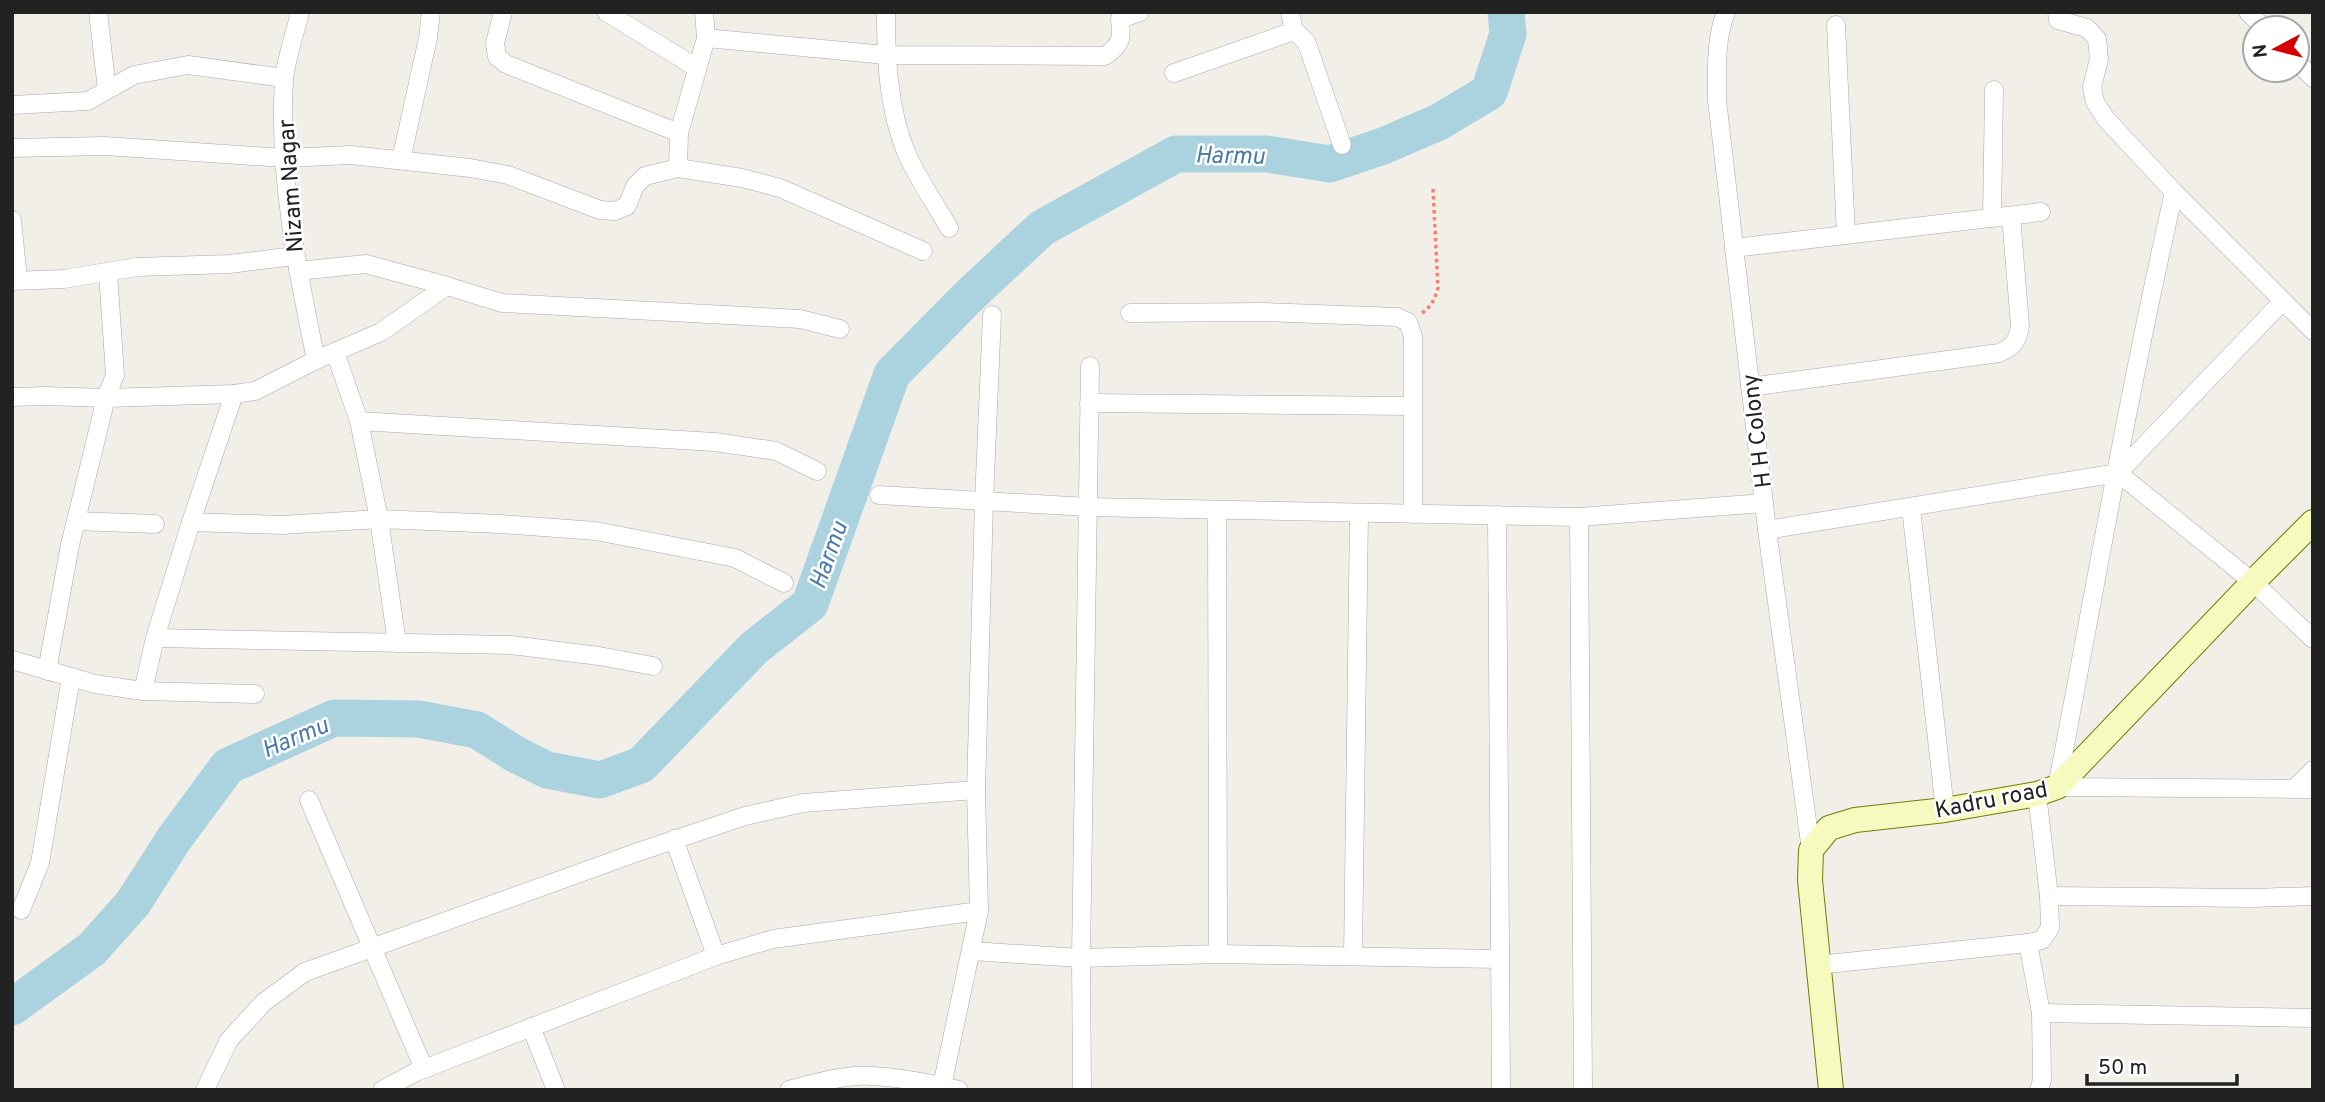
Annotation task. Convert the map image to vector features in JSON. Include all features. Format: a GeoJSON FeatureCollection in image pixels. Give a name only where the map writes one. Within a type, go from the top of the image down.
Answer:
{"type":"FeatureCollection","features":[{"type":"Feature","properties":{"kind":"main road","name":"Kadru road"},"geometry":{"type":"LineString","coordinates":[[1811,850],[1829,828],[1855,820],[1945,810],[2047,791],[2313,522]]}},
{"type":"Feature","properties":{"kind":"main road"},"geometry":{"type":"LineString","coordinates":[[1811,850],[1810,880],[1831,1090]]}},
{"type":"Feature","properties":{"kind":"street"},"geometry":{"type":"LineString","coordinates":[[98,12],[107,90]]}},
{"type":"Feature","properties":{"kind":"street","name":"Nizam Nagar"},"geometry":{"type":"LineString","coordinates":[[300,12],[284,78],[284,158],[296,264],[316,360]]}},
{"type":"Feature","properties":{"kind":"street"},"geometry":{"type":"LineString","coordinates":[[401,160],[428,38],[431,12]]}},
{"type":"Feature","properties":{"kind":"street"},"geometry":{"type":"LineString","coordinates":[[503,12],[495,43],[497,57],[506,64],[679,133]]}},
{"type":"Feature","properties":{"kind":"street"},"geometry":{"type":"LineString","coordinates":[[606,12],[697,68]]}},
{"type":"Feature","properties":{"kind":"street"},"geometry":{"type":"LineString","coordinates":[[678,168],[679,133],[706,38],[704,12]]}},
{"type":"Feature","properties":{"kind":"street"},"geometry":{"type":"LineString","coordinates":[[886,12],[886,55],[893,104],[906,152],[949,228]]}},
{"type":"Feature","properties":{"kind":"street"},"geometry":{"type":"LineString","coordinates":[[706,38],[886,55],[1105,56],[1116,48],[1122,38],[1118,16],[1140,12]]}},
{"type":"Feature","properties":{"kind":"street"},"geometry":{"type":"LineString","coordinates":[[1290,12],[1294,31],[1306,41],[1342,145]]}},
{"type":"Feature","properties":{"kind":"street","name":"H H Colony"},"geometry":{"type":"LineString","coordinates":[[1726,12],[1721,26],[1717,61],[1717,100],[1767,530],[1811,850]]}},
{"type":"Feature","properties":{"kind":"street"},"geometry":{"type":"LineString","coordinates":[[2057,12],[2058,20],[2087,28],[2097,39],[2099,59],[2092,87],[2095,102],[2106,119],[2174,192],[2313,331]]}},
{"type":"Feature","properties":{"kind":"street"},"geometry":{"type":"LineString","coordinates":[[1836,25],[1846,235]]}},
{"type":"Feature","properties":{"kind":"street"},"geometry":{"type":"LineString","coordinates":[[1174,73],[1294,31]]}},
{"type":"Feature","properties":{"kind":"street"},"geometry":{"type":"LineString","coordinates":[[12,105],[88,101],[134,75],[188,65],[284,78]]}},
{"type":"Feature","properties":{"kind":"street"},"geometry":{"type":"LineString","coordinates":[[1992,218],[1994,90]]}},
{"type":"Feature","properties":{"kind":"street"},"geometry":{"type":"LineString","coordinates":[[12,148],[105,146],[284,158],[351,155],[401,160],[508,175],[600,209],[615,211],[627,206],[635,186],[645,176],[678,168],[742,178],[780,188],[923,251]]}},
{"type":"Feature","properties":{"kind":"street"},"geometry":{"type":"LineString","coordinates":[[1818,965],[2028,943],[2042,940],[2050,928],[2047,791],[2118,473],[2144,323],[2174,192]]}},
{"type":"Feature","properties":{"kind":"street"},"geometry":{"type":"LineString","coordinates":[[1734,248],[2041,212]]}},
{"type":"Feature","properties":{"kind":"street"},"geometry":{"type":"LineString","coordinates":[[1751,387],[1999,353],[2011,348],[2018,338],[2020,326],[2011,216]]}},
{"type":"Feature","properties":{"kind":"street"},"geometry":{"type":"LineString","coordinates":[[12,220],[15,280],[64,279],[137,267],[366,264],[502,303],[800,319],[840,329]]}},
{"type":"Feature","properties":{"kind":"street"},"geometry":{"type":"LineString","coordinates":[[47,671],[76,521],[106,398],[115,375],[108,272]]}},
{"type":"Feature","properties":{"kind":"street"},"geometry":{"type":"LineString","coordinates":[[12,397],[106,398],[255,391],[316,360],[381,332],[447,286]]}},
{"type":"Feature","properties":{"kind":"street"},"geometry":{"type":"LineString","coordinates":[[1767,530],[2118,473],[2283,301]]}},
{"type":"Feature","properties":{"kind":"street"},"geometry":{"type":"LineString","coordinates":[[1130,313],[1264,312],[1398,317],[1408,322],[1413,336],[1413,513]]}},
{"type":"Feature","properties":{"kind":"street"},"geometry":{"type":"LineString","coordinates":[[789,1090],[856,1076],[909,1085],[951,1088],[979,911],[976,790],[992,315]]}},
{"type":"Feature","properties":{"kind":"street"},"geometry":{"type":"LineString","coordinates":[[335,352],[359,421],[379,519],[397,643]]}},
{"type":"Feature","properties":{"kind":"street"},"geometry":{"type":"LineString","coordinates":[[1082,1090],[1081,958],[1090,366]]}},
{"type":"Feature","properties":{"kind":"street"},"geometry":{"type":"LineString","coordinates":[[144,691],[155,638],[234,394]]}},
{"type":"Feature","properties":{"kind":"street"},"geometry":{"type":"LineString","coordinates":[[1089,403],[1412,406]]}},
{"type":"Feature","properties":{"kind":"street"},"geometry":{"type":"LineString","coordinates":[[359,421],[715,442],[776,451],[817,471]]}},
{"type":"Feature","properties":{"kind":"street"},"geometry":{"type":"LineString","coordinates":[[2118,473],[2253,582],[2313,639]]}},
{"type":"Feature","properties":{"kind":"street"},"geometry":{"type":"LineString","coordinates":[[879,495],[1088,507],[1579,517],[1764,503]]}},
{"type":"Feature","properties":{"kind":"street"},"geometry":{"type":"LineString","coordinates":[[1911,508],[1945,810]]}},
{"type":"Feature","properties":{"kind":"street"},"geometry":{"type":"LineString","coordinates":[[1217,510],[1218,954]]}},
{"type":"Feature","properties":{"kind":"street"},"geometry":{"type":"LineString","coordinates":[[1353,956],[1359,514]]}},
{"type":"Feature","properties":{"kind":"street"},"geometry":{"type":"LineString","coordinates":[[1497,515],[1501,1090]]}},
{"type":"Feature","properties":{"kind":"street"},"geometry":{"type":"LineString","coordinates":[[1579,517],[1583,1090]]}},
{"type":"Feature","properties":{"kind":"street"},"geometry":{"type":"LineString","coordinates":[[191,522],[282,525],[379,519],[596,531],[735,558],[784,583]]}},
{"type":"Feature","properties":{"kind":"street"},"geometry":{"type":"LineString","coordinates":[[76,521],[155,524]]}},
{"type":"Feature","properties":{"kind":"street"},"geometry":{"type":"LineString","coordinates":[[155,638],[511,645],[653,666]]}},
{"type":"Feature","properties":{"kind":"street"},"geometry":{"type":"LineString","coordinates":[[12,660],[95,684],[144,691],[255,694]]}},
{"type":"Feature","properties":{"kind":"street"},"geometry":{"type":"LineString","coordinates":[[21,910],[40,863],[71,677]]}},
{"type":"Feature","properties":{"kind":"street"},"geometry":{"type":"LineString","coordinates":[[2294,789],[2313,770]]}},
{"type":"Feature","properties":{"kind":"street"},"geometry":{"type":"LineString","coordinates":[[2047,791],[2313,789]]}},
{"type":"Feature","properties":{"kind":"street"},"geometry":{"type":"LineString","coordinates":[[205,1090],[229,1040],[264,1002],[305,972],[674,839],[745,817],[803,803],[976,790]]}},
{"type":"Feature","properties":{"kind":"street"},"geometry":{"type":"LineString","coordinates":[[309,800],[424,1069]]}},
{"type":"Feature","properties":{"kind":"street"},"geometry":{"type":"LineString","coordinates":[[674,839],[716,956]]}},
{"type":"Feature","properties":{"kind":"street"},"geometry":{"type":"LineString","coordinates":[[2049,896],[2253,898],[2313,895]]}},
{"type":"Feature","properties":{"kind":"street"},"geometry":{"type":"LineString","coordinates":[[382,1090],[424,1069],[716,956],[773,939],[979,911]]}},
{"type":"Feature","properties":{"kind":"street"},"geometry":{"type":"LineString","coordinates":[[2028,943],[2041,1013],[2042,1080],[2039,1090]]}},
{"type":"Feature","properties":{"kind":"street"},"geometry":{"type":"LineString","coordinates":[[971,951],[1081,958],[1218,954],[1499,959]]}},
{"type":"Feature","properties":{"kind":"street"},"geometry":{"type":"LineString","coordinates":[[2041,1013],[2313,1018]]}},
{"type":"Feature","properties":{"kind":"street"},"geometry":{"type":"LineString","coordinates":[[531,1027],[556,1090]]}},
{"type":"Feature","properties":{"kind":"path"},"geometry":{"type":"LineString","coordinates":[[1408,322],[1429,309],[1438,288],[1433,189]]}},
{"type":"Feature","properties":{"kind":"waterway","name":"Harmu"},"geometry":{"type":"LineString","coordinates":[[12,1007],[92,949],[133,903],[174,839],[228,766],[334,718],[419,719],[477,730],[547,770],[600,780],[641,765],[754,648],[810,604],[892,374],[970,295],[1042,228],[1176,154],[1267,154],[1330,164],[1383,146],[1439,122],[1489,92],[1508,34],[1506,12]]}}]}
